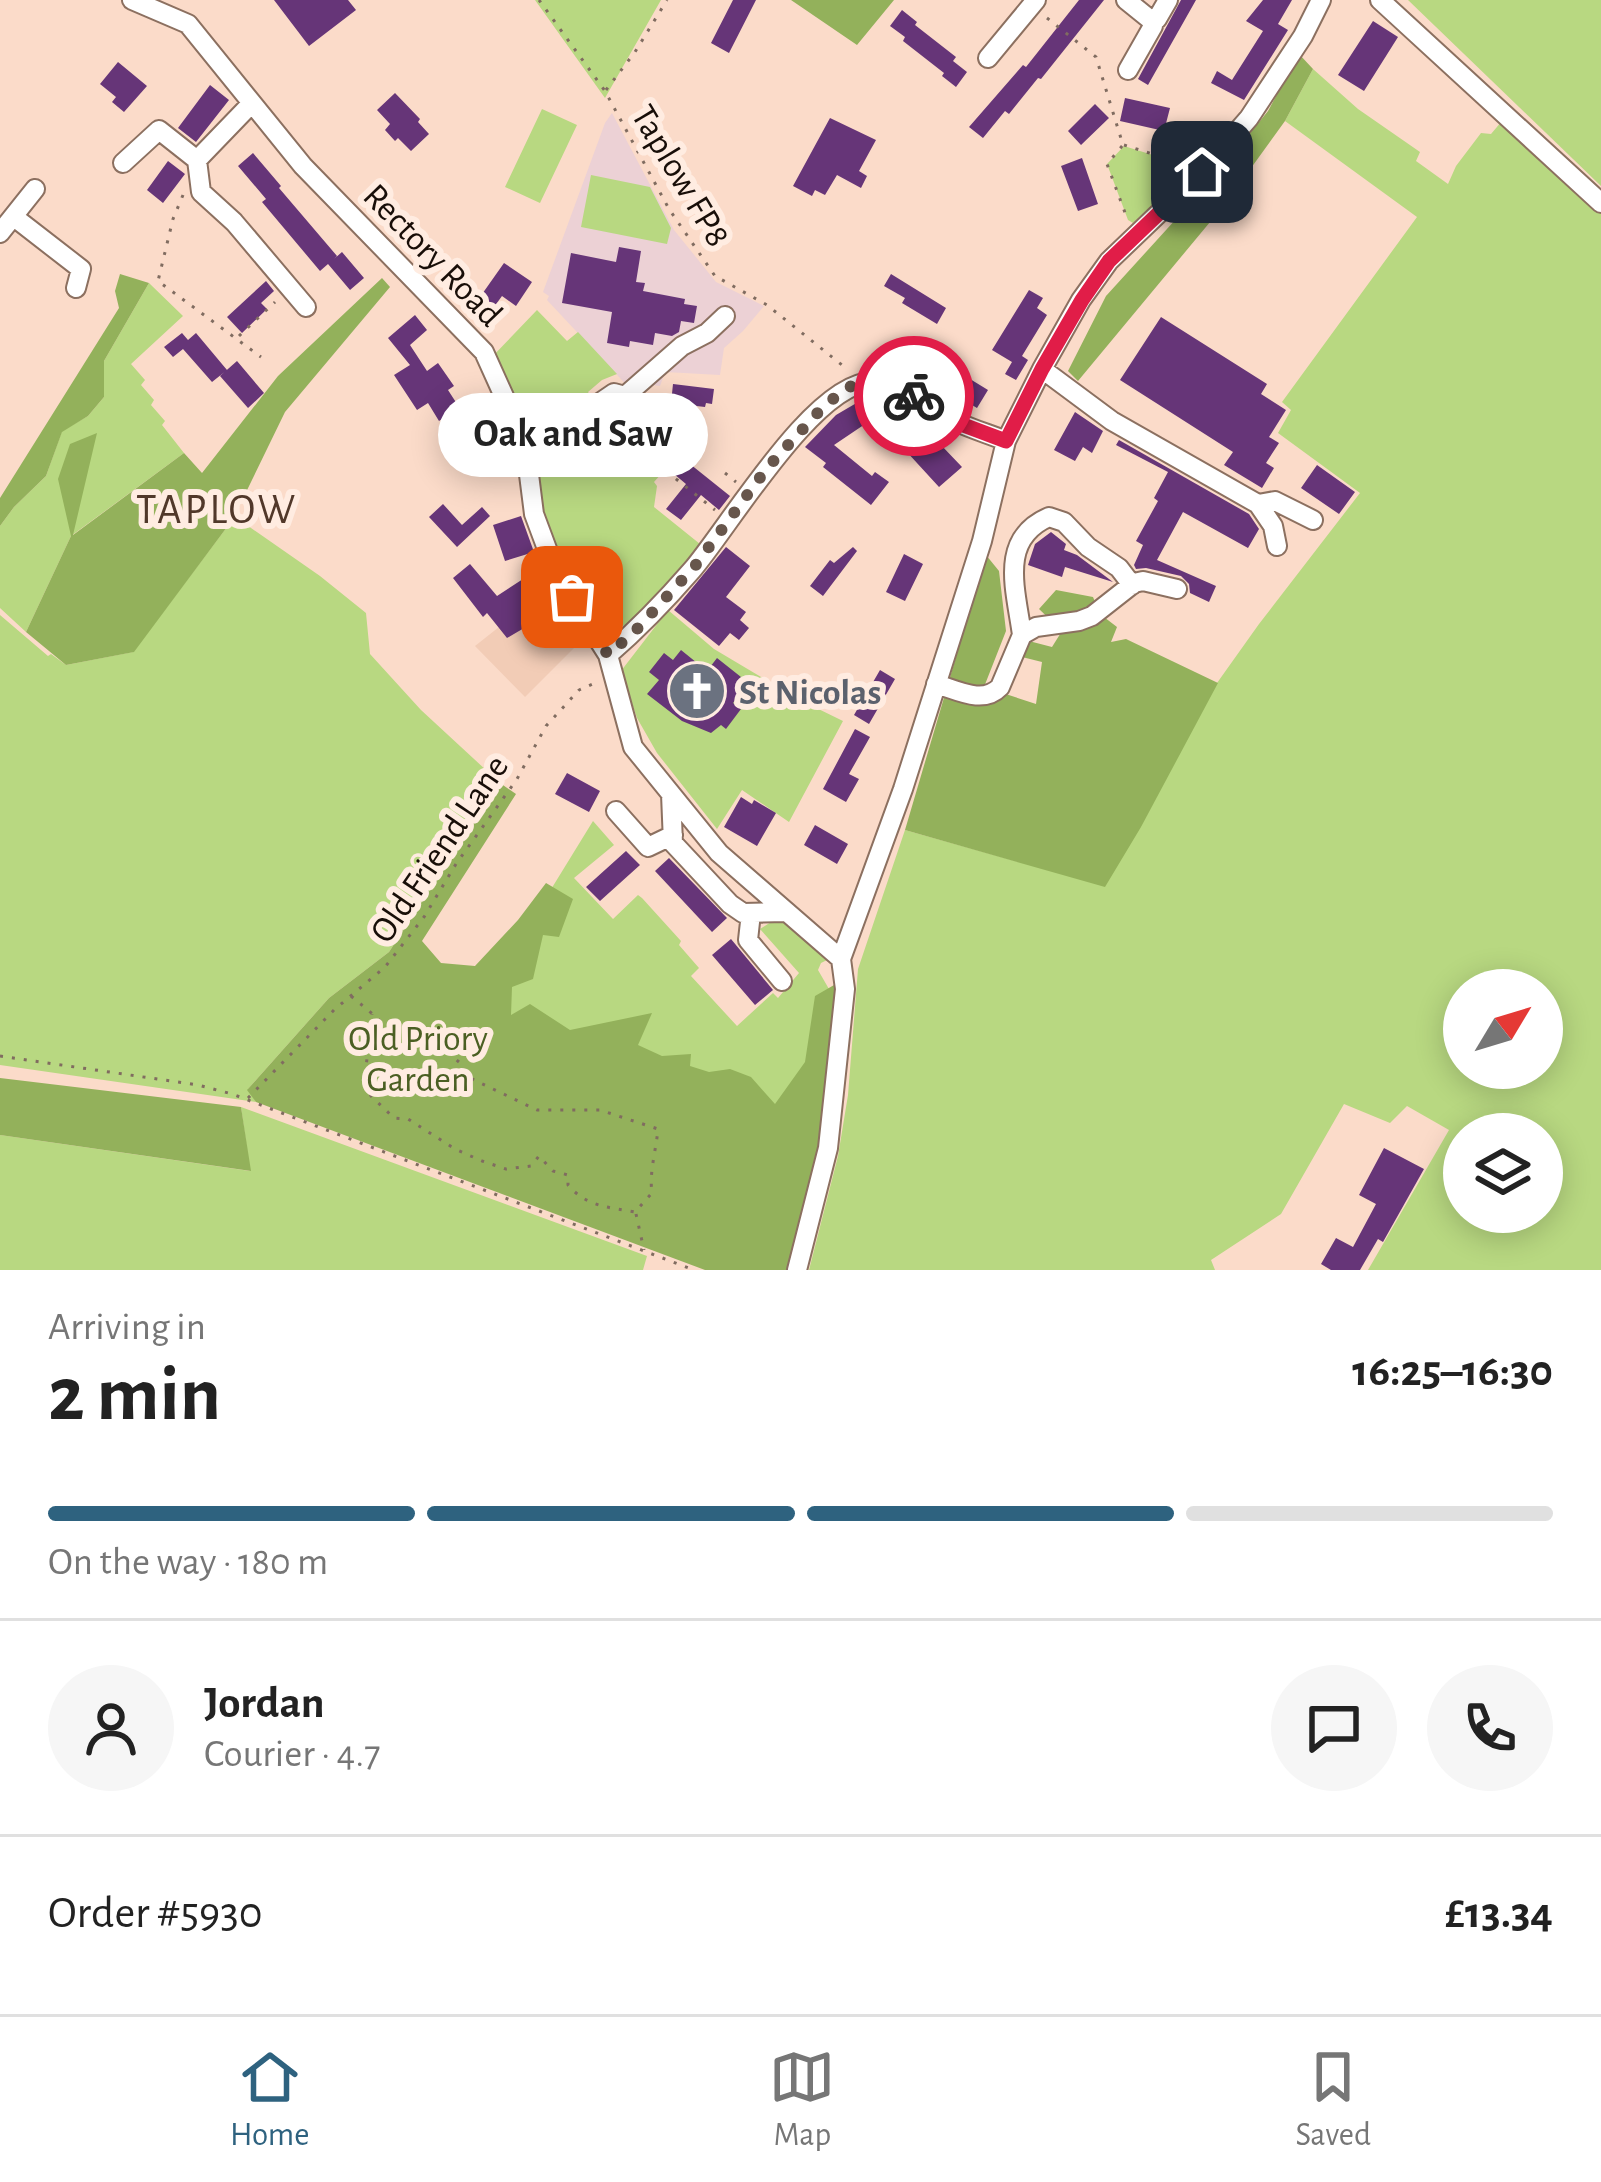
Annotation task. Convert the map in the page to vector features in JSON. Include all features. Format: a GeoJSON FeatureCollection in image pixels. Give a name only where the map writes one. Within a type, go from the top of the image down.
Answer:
{"type":"FeatureCollection","features":[{"type":"Feature","properties":{"kind":"street","name":"Rectory Road"},"geometry":{"type":"LineString","coordinates":[[132,0],[188,24],[303,166],[484,352],[524,443],[534,514],[556,573],[612,665],[633,747],[719,853],[842,958]]}},
{"type":"Feature","properties":{"kind":"street"},"geometry":{"type":"LineString","coordinates":[[1126,0],[1153,26],[1128,70]]}},
{"type":"Feature","properties":{"kind":"street"},"geometry":{"type":"LineString","coordinates":[[1152,21],[1168,0]]}},
{"type":"Feature","properties":{"kind":"street"},"geometry":{"type":"LineString","coordinates":[[797,1270],[828,1148],[845,989],[842,958],[903,789],[982,541],[1006,441],[1042,369],[1109,261],[1202,172],[1250,118],[1321,0]]}},
{"type":"Feature","properties":{"kind":"street"},"geometry":{"type":"LineString","coordinates":[[1380,0],[1601,203]]}},
{"type":"Feature","properties":{"kind":"street"},"geometry":{"type":"LineString","coordinates":[[988,58],[1034,3]]}},
{"type":"Feature","properties":{"kind":"street"},"geometry":{"type":"LineString","coordinates":[[197,160],[252,103]]}},
{"type":"Feature","properties":{"kind":"street"},"geometry":{"type":"LineString","coordinates":[[123,163],[159,130],[197,160],[201,192],[227,229],[280,276],[306,308]]}},
{"type":"Feature","properties":{"kind":"street"},"geometry":{"type":"LineString","coordinates":[[0,233],[35,189]]}},
{"type":"Feature","properties":{"kind":"street"},"geometry":{"type":"LineString","coordinates":[[14,217],[81,269],[76,288]]}},
{"type":"Feature","properties":{"kind":"street"},"geometry":{"type":"LineString","coordinates":[[625,396],[724,316]]}},
{"type":"Feature","properties":{"kind":"street"},"geometry":{"type":"LineString","coordinates":[[1042,369],[1112,421],[1258,505],[1273,526],[1277,546]]}},
{"type":"Feature","properties":{"kind":"street"},"geometry":{"type":"LineString","coordinates":[[612,665],[636,630],[695,566],[767,468],[848,387],[874,381],[901,389],[958,423],[1006,441]]}},
{"type":"Feature","properties":{"kind":"street"},"geometry":{"type":"LineString","coordinates":[[524,443],[550,436],[614,393],[625,396],[685,447]]}},
{"type":"Feature","properties":{"kind":"street"},"geometry":{"type":"LineString","coordinates":[[1258,505],[1275,500],[1313,520]]}},
{"type":"Feature","properties":{"kind":"street"},"geometry":{"type":"LineString","coordinates":[[936,684],[978,696],[994,694],[1000,687],[1022,634],[1016,548],[1036,522],[1049,517],[1064,522],[1088,547],[1119,568],[1132,585]]}},
{"type":"Feature","properties":{"kind":"street"},"geometry":{"type":"LineString","coordinates":[[1022,634],[1092,616],[1132,585],[1151,581],[1177,590]]}},
{"type":"Feature","properties":{"kind":"street"},"geometry":{"type":"LineString","coordinates":[[671,794],[673,843],[730,904],[743,914],[787,912]]}},
{"type":"Feature","properties":{"kind":"street"},"geometry":{"type":"LineString","coordinates":[[616,811],[648,847],[673,835]]}},
{"type":"Feature","properties":{"kind":"street"},"geometry":{"type":"LineString","coordinates":[[751,913],[748,940],[782,981]]}},
{"type":"Feature","properties":{"kind":"path","name":"Taplow FP8"},"geometry":{"type":"LineString","coordinates":[[539,0],[605,91],[669,209],[715,276],[767,304],[851,373],[874,381]]}},
{"type":"Feature","properties":{"kind":"path"},"geometry":{"type":"LineString","coordinates":[[605,91],[667,0]]}},
{"type":"Feature","properties":{"kind":"path"},"geometry":{"type":"LineString","coordinates":[[1034,3],[1096,57],[1123,145]]}},
{"type":"Feature","properties":{"kind":"path"},"geometry":{"type":"LineString","coordinates":[[1123,145],[1202,172]]}},
{"type":"Feature","properties":{"kind":"path"},"geometry":{"type":"LineString","coordinates":[[1123,145],[1107,164],[1136,237]]}},
{"type":"Feature","properties":{"kind":"path"},"geometry":{"type":"LineString","coordinates":[[197,160],[173,219],[158,281],[261,357]]}},
{"type":"Feature","properties":{"kind":"path"},"geometry":{"type":"LineString","coordinates":[[237,338],[275,303],[280,276]]}},
{"type":"Feature","properties":{"kind":"path"},"geometry":{"type":"LineString","coordinates":[[685,447],[666,471],[719,513]]}},
{"type":"Feature","properties":{"kind":"path"},"geometry":{"type":"LineString","coordinates":[[725,473],[739,484]]}},
{"type":"Feature","properties":{"kind":"path","name":"Old Friend Lane"},"geometry":{"type":"LineString","coordinates":[[245,1100],[386,967],[517,779],[545,726],[579,690],[612,665]]}},
{"type":"Feature","properties":{"kind":"path"},"geometry":{"type":"LineString","coordinates":[[351,996],[389,1028],[399,1046],[421,1053],[446,1051],[470,1078],[537,1110],[600,1110],[658,1130],[649,1176],[652,1193],[635,1212]]}},
{"type":"Feature","properties":{"kind":"path"},"geometry":{"type":"LineString","coordinates":[[372,1014],[365,1076],[371,1096],[394,1118],[408,1119],[455,1149],[506,1169],[531,1166],[539,1156],[553,1171],[568,1175],[568,1185],[579,1198],[608,1210],[635,1212]]}},
{"type":"Feature","properties":{"kind":"path"},"geometry":{"type":"LineString","coordinates":[[0,1056],[198,1085],[694,1270]]}},
{"type":"Feature","properties":{"kind":"path"},"geometry":{"type":"LineString","coordinates":[[635,1212],[644,1250]]}},
{"type":"Feature","properties":{"kind":"shaded area"},"geometry":{"type":"Polygon","coordinates":[[[612,113],[674,230],[716,282],[764,306],[724,348],[720,375],[665,372],[660,386],[645,384],[634,393],[543,292],[612,113]]]}},
{"type":"Feature","properties":{"kind":"shaded area"},"geometry":{"type":"Polygon","coordinates":[[[557,595],[582,640],[525,697],[475,646],[514,615],[519,620],[557,595]]]}},
{"type":"Feature","properties":{"kind":"green space"},"geometry":{"type":"Polygon","coordinates":[[[535,0],[661,0],[605,98],[535,0]]]}},
{"type":"Feature","properties":{"kind":"green space"},"geometry":{"type":"Polygon","coordinates":[[[791,0],[894,0],[857,45],[791,0]]]}},
{"type":"Feature","properties":{"kind":"green space"},"geometry":{"type":"Polygon","coordinates":[[[1408,0],[1601,0],[1601,186],[1408,0]]]}},
{"type":"Feature","properties":{"kind":"green space"},"geometry":{"type":"Polygon","coordinates":[[[1299,54],[1313,69],[1285,121],[1225,204],[1078,381],[1068,371],[1106,296],[1268,111],[1299,54]]]}},
{"type":"Feature","properties":{"kind":"green space"},"geometry":{"type":"Polygon","coordinates":[[[1313,69],[1358,109],[1420,152],[1416,161],[1448,184],[1481,133],[1491,134],[1502,121],[1601,209],[1601,1270],[1368,1270],[1443,1140],[1443,1233],[1563,1233],[1563,1113],[1443,1113],[1443,1127],[1407,1106],[1390,1123],[1344,1104],[1281,1214],[1211,1260],[1215,1270],[809,1270],[848,1095],[858,969],[905,830],[1105,886],[1217,683],[1360,493],[1278,433],[1291,410],[1282,402],[1417,217],[1285,121],[1313,69]]]}},
{"type":"Feature","properties":{"kind":"green space"},"geometry":{"type":"Polygon","coordinates":[[[542,109],[577,125],[540,203],[505,187],[542,109]]]}},
{"type":"Feature","properties":{"kind":"green space"},"geometry":{"type":"Polygon","coordinates":[[[1124,146],[1191,170],[1133,223],[1107,164],[1124,146]]]}},
{"type":"Feature","properties":{"kind":"green space"},"geometry":{"type":"Polygon","coordinates":[[[591,175],[650,187],[671,228],[667,244],[581,227],[591,175]]]}},
{"type":"Feature","properties":{"kind":"green space"},"geometry":{"type":"Polygon","coordinates":[[[120,274],[149,283],[104,361],[104,397],[88,416],[62,432],[46,476],[0,526],[0,498],[119,308],[115,291],[120,274]]]}},
{"type":"Feature","properties":{"kind":"green space"},"geometry":{"type":"Polygon","coordinates":[[[382,278],[390,287],[285,412],[233,519],[134,652],[66,665],[26,632],[71,536],[58,479],[70,444],[97,433],[73,535],[184,453],[202,473],[278,376],[382,278]]]}},
{"type":"Feature","properties":{"kind":"green space"},"geometry":{"type":"Polygon","coordinates":[[[149,283],[183,316],[131,364],[145,380],[141,385],[154,400],[151,405],[165,421],[162,425],[184,453],[71,536],[26,632],[0,608],[0,526],[46,476],[62,431],[88,416],[104,397],[104,361],[149,283]]]}},
{"type":"Feature","properties":{"kind":"green space"},"geometry":{"type":"Polygon","coordinates":[[[537,310],[567,341],[578,332],[617,374],[602,380],[588,392],[592,398],[552,427],[542,427],[524,414],[490,359],[537,310]]]}},
{"type":"Feature","properties":{"kind":"green space"},"geometry":{"type":"Polygon","coordinates":[[[631,416],[677,456],[654,482],[654,507],[700,544],[638,619],[623,626],[596,616],[565,575],[535,490],[550,451],[606,418],[631,416]]]}},
{"type":"Feature","properties":{"kind":"green space"},"geometry":{"type":"Polygon","coordinates":[[[233,519],[320,576],[366,613],[370,654],[421,710],[500,783],[389,952],[329,998],[248,1089],[256,1102],[0,1065],[0,615],[48,656],[66,665],[133,652],[233,519]]]}},
{"type":"Feature","properties":{"kind":"green space"},"geometry":{"type":"Polygon","coordinates":[[[986,555],[999,571],[1006,631],[984,687],[1036,704],[1042,662],[1014,655],[1025,640],[1052,647],[1062,631],[1039,609],[1056,590],[1093,597],[1100,614],[1117,627],[1111,642],[1126,639],[1218,683],[1105,887],[905,830],[986,555]]]}},
{"type":"Feature","properties":{"kind":"green space"},"geometry":{"type":"Polygon","coordinates":[[[668,610],[714,649],[843,721],[789,822],[742,790],[717,829],[657,753],[637,718],[621,671],[668,610]]]}},
{"type":"Feature","properties":{"kind":"green space","name":"Old Priory Garden"},"geometry":{"type":"Polygon","coordinates":[[[500,783],[516,794],[422,941],[441,963],[475,966],[546,883],[573,899],[559,937],[543,935],[533,979],[512,987],[511,1015],[530,1004],[570,1030],[652,1013],[638,1045],[662,1056],[691,1054],[690,1066],[709,1072],[730,1069],[751,1077],[775,1104],[805,1062],[815,996],[841,981],[829,1052],[820,1174],[811,1218],[787,1270],[705,1270],[256,1102],[247,1090],[329,998],[389,952],[500,783]]]}},
{"type":"Feature","properties":{"kind":"green space"},"geometry":{"type":"Polygon","coordinates":[[[593,821],[614,845],[574,878],[613,919],[638,895],[642,898],[699,968],[691,976],[737,1026],[773,993],[778,998],[799,973],[760,929],[779,917],[808,924],[831,958],[818,970],[833,996],[823,1118],[749,1104],[639,1067],[481,1003],[593,821]]]}},
{"type":"Feature","properties":{"kind":"green space"},"geometry":{"type":"Polygon","coordinates":[[[0,1078],[241,1107],[251,1171],[0,1135],[0,1078]]]}},
{"type":"Feature","properties":{"kind":"green space"},"geometry":{"type":"Polygon","coordinates":[[[241,1107],[647,1256],[643,1270],[0,1270],[0,1135],[250,1171],[241,1107]]]}},
{"type":"Feature","properties":{"kind":"building"},"geometry":{"type":"Polygon","coordinates":[[[274,0],[348,0],[356,10],[309,46],[274,0]]]}},
{"type":"Feature","properties":{"kind":"building"},"geometry":{"type":"Polygon","coordinates":[[[733,0],[756,0],[729,53],[711,43],[733,0]]]}},
{"type":"Feature","properties":{"kind":"building"},"geometry":{"type":"Polygon","coordinates":[[[1079,0],[1104,0],[1041,79],[983,138],[969,127],[1026,67],[1079,0]]]}},
{"type":"Feature","properties":{"kind":"building"},"geometry":{"type":"Polygon","coordinates":[[[1181,0],[1196,0],[1148,85],[1138,79],[1181,0]]]}},
{"type":"Feature","properties":{"kind":"building"},"geometry":{"type":"Polygon","coordinates":[[[1263,0],[1292,0],[1278,24],[1288,30],[1244,100],[1211,83],[1217,71],[1232,80],[1263,31],[1246,21],[1263,0]]]}},
{"type":"Feature","properties":{"kind":"building"},"geometry":{"type":"Polygon","coordinates":[[[902,10],[967,72],[956,87],[890,26],[902,10]]]}},
{"type":"Feature","properties":{"kind":"building"},"geometry":{"type":"Polygon","coordinates":[[[1373,21],[1398,37],[1364,91],[1338,75],[1373,21]]]}},
{"type":"Feature","properties":{"kind":"building"},"geometry":{"type":"Polygon","coordinates":[[[118,62],[147,86],[124,112],[112,102],[116,97],[100,84],[118,62]]]}},
{"type":"Feature","properties":{"kind":"building"},"geometry":{"type":"Polygon","coordinates":[[[210,85],[229,100],[196,142],[178,128],[210,85]]]}},
{"type":"Feature","properties":{"kind":"building"},"geometry":{"type":"Polygon","coordinates":[[[395,93],[429,134],[411,151],[385,130],[390,124],[377,110],[395,93]]]}},
{"type":"Feature","properties":{"kind":"building"},"geometry":{"type":"Polygon","coordinates":[[[1125,98],[1170,108],[1164,131],[1120,121],[1125,98]]]}},
{"type":"Feature","properties":{"kind":"building"},"geometry":{"type":"Polygon","coordinates":[[[1095,104],[1109,118],[1081,145],[1068,131],[1095,104]]]}},
{"type":"Feature","properties":{"kind":"building"},"geometry":{"type":"Polygon","coordinates":[[[830,118],[876,140],[859,171],[867,176],[861,188],[837,175],[825,195],[815,190],[812,196],[793,186],[830,118]]]}},
{"type":"Feature","properties":{"kind":"building"},"geometry":{"type":"Polygon","coordinates":[[[253,153],[337,256],[334,259],[342,252],[364,278],[350,290],[328,264],[320,271],[262,202],[266,199],[238,166],[253,153]]]}},
{"type":"Feature","properties":{"kind":"building"},"geometry":{"type":"Polygon","coordinates":[[[1082,158],[1098,204],[1078,211],[1061,166],[1082,158]]]}},
{"type":"Feature","properties":{"kind":"building"},"geometry":{"type":"Polygon","coordinates":[[[168,161],[185,174],[163,203],[147,190],[168,161]]]}},
{"type":"Feature","properties":{"kind":"building"},"geometry":{"type":"Polygon","coordinates":[[[619,247],[641,251],[636,282],[645,283],[643,291],[697,306],[694,323],[681,321],[679,332],[672,336],[655,333],[653,345],[630,341],[629,347],[607,343],[612,312],[562,303],[571,253],[616,262],[619,247]]]}},
{"type":"Feature","properties":{"kind":"building"},"geometry":{"type":"Polygon","coordinates":[[[504,263],[532,282],[516,306],[502,296],[494,307],[480,297],[504,263]]]}},
{"type":"Feature","properties":{"kind":"building"},"geometry":{"type":"Polygon","coordinates":[[[891,274],[946,308],[937,324],[884,286],[891,274]]]}},
{"type":"Feature","properties":{"kind":"building"},"geometry":{"type":"Polygon","coordinates":[[[266,281],[274,291],[261,303],[267,309],[242,333],[227,317],[266,281]]]}},
{"type":"Feature","properties":{"kind":"building"},"geometry":{"type":"Polygon","coordinates":[[[1029,290],[1043,298],[1037,308],[1047,315],[1022,356],[1028,360],[1016,380],[1005,374],[1012,362],[992,350],[1029,290]]]}},
{"type":"Feature","properties":{"kind":"building"},"geometry":{"type":"Polygon","coordinates":[[[415,315],[427,330],[410,345],[427,371],[438,363],[454,386],[448,390],[459,407],[439,421],[428,403],[417,410],[394,375],[410,365],[388,338],[415,315]]]}},
{"type":"Feature","properties":{"kind":"building"},"geometry":{"type":"Polygon","coordinates":[[[1161,317],[1267,384],[1261,394],[1286,410],[1269,437],[1279,443],[1266,463],[1274,468],[1262,488],[1224,465],[1233,452],[1120,380],[1161,317]]]}},
{"type":"Feature","properties":{"kind":"building"},"geometry":{"type":"Polygon","coordinates":[[[182,333],[188,340],[196,333],[227,370],[212,382],[183,349],[173,357],[164,347],[182,333]]]}},
{"type":"Feature","properties":{"kind":"building"},"geometry":{"type":"Polygon","coordinates":[[[939,360],[988,390],[977,408],[928,379],[939,360]]]}},
{"type":"Feature","properties":{"kind":"building"},"geometry":{"type":"Polygon","coordinates":[[[237,361],[264,393],[248,408],[220,376],[237,361]]]}},
{"type":"Feature","properties":{"kind":"building"},"geometry":{"type":"Polygon","coordinates":[[[673,384],[714,389],[712,404],[671,403],[673,384]]]}},
{"type":"Feature","properties":{"kind":"building"},"geometry":{"type":"Polygon","coordinates":[[[865,398],[877,416],[834,445],[872,476],[875,472],[889,482],[871,505],[805,447],[836,415],[865,398]]]}},
{"type":"Feature","properties":{"kind":"building"},"geometry":{"type":"Polygon","coordinates":[[[1075,412],[1103,431],[1092,453],[1083,447],[1075,461],[1054,450],[1075,412]]]}},
{"type":"Feature","properties":{"kind":"building"},"geometry":{"type":"Polygon","coordinates":[[[921,437],[933,450],[940,444],[962,467],[939,487],[906,451],[921,437]]]}},
{"type":"Feature","properties":{"kind":"building"},"geometry":{"type":"Polygon","coordinates":[[[1119,440],[1249,514],[1259,529],[1248,548],[1183,512],[1157,560],[1216,586],[1209,602],[1190,593],[1181,576],[1136,569],[1143,545],[1136,541],[1168,472],[1116,445],[1119,440]]]}},
{"type":"Feature","properties":{"kind":"building"},"geometry":{"type":"Polygon","coordinates":[[[677,458],[730,496],[719,510],[701,495],[681,520],[666,509],[686,484],[668,469],[677,458]]]}},
{"type":"Feature","properties":{"kind":"building"},"geometry":{"type":"Polygon","coordinates":[[[1317,465],[1355,492],[1339,514],[1301,488],[1317,465]]]}},
{"type":"Feature","properties":{"kind":"building"},"geometry":{"type":"Polygon","coordinates":[[[443,504],[462,525],[482,507],[490,516],[457,547],[429,517],[443,504]]]}},
{"type":"Feature","properties":{"kind":"building"},"geometry":{"type":"Polygon","coordinates":[[[521,516],[534,552],[505,561],[493,525],[521,516]]]}},
{"type":"Feature","properties":{"kind":"building"},"geometry":{"type":"Polygon","coordinates":[[[1051,532],[1066,544],[1064,550],[1113,582],[1065,567],[1062,577],[1028,565],[1035,544],[1051,532]]]}},
{"type":"Feature","properties":{"kind":"building"},"geometry":{"type":"Polygon","coordinates":[[[726,547],[750,566],[726,597],[746,612],[740,620],[749,628],[739,640],[730,633],[719,646],[674,610],[726,547]]]}},
{"type":"Feature","properties":{"kind":"building"},"geometry":{"type":"Polygon","coordinates":[[[853,547],[857,551],[823,596],[810,586],[830,560],[834,563],[853,547]]]}},
{"type":"Feature","properties":{"kind":"building"},"geometry":{"type":"Polygon","coordinates":[[[904,554],[923,564],[905,601],[886,592],[904,554]]]}},
{"type":"Feature","properties":{"kind":"building"},"geometry":{"type":"Polygon","coordinates":[[[470,564],[497,596],[540,568],[573,625],[557,634],[541,618],[507,638],[487,613],[483,617],[453,578],[470,564]]]}},
{"type":"Feature","properties":{"kind":"building","name":"St Nicolas"},"geometry":{"type":"Polygon","coordinates":[[[681,650],[707,671],[717,658],[741,677],[738,681],[746,687],[733,703],[741,709],[726,729],[721,725],[711,733],[682,721],[647,694],[659,680],[649,672],[664,653],[673,660],[681,650]]]}},
{"type":"Feature","properties":{"kind":"building"},"geometry":{"type":"Polygon","coordinates":[[[880,670],[895,679],[869,724],[854,715],[880,670]]]}},
{"type":"Feature","properties":{"kind":"building"},"geometry":{"type":"Polygon","coordinates":[[[855,729],[870,737],[849,774],[859,779],[846,802],[823,789],[855,729]]]}},
{"type":"Feature","properties":{"kind":"building"},"geometry":{"type":"Polygon","coordinates":[[[567,773],[600,791],[589,812],[555,794],[567,773]]]}},
{"type":"Feature","properties":{"kind":"building"},"geometry":{"type":"Polygon","coordinates":[[[741,797],[776,813],[757,846],[724,827],[741,797]]]}},
{"type":"Feature","properties":{"kind":"building"},"geometry":{"type":"Polygon","coordinates":[[[815,825],[848,844],[837,864],[804,845],[815,825]]]}},
{"type":"Feature","properties":{"kind":"building"},"geometry":{"type":"Polygon","coordinates":[[[626,851],[640,865],[600,901],[586,887],[626,851]]]}},
{"type":"Feature","properties":{"kind":"building"},"geometry":{"type":"Polygon","coordinates":[[[669,858],[727,918],[712,932],[655,871],[669,858]]]}},
{"type":"Feature","properties":{"kind":"building"},"geometry":{"type":"Polygon","coordinates":[[[731,939],[773,990],[755,1005],[712,955],[731,939]]]}},
{"type":"Feature","properties":{"kind":"building"},"geometry":{"type":"Polygon","coordinates":[[[1384,1148],[1424,1169],[1383,1242],[1378,1239],[1360,1270],[1331,1270],[1321,1264],[1336,1238],[1353,1247],[1376,1204],[1359,1195],[1384,1148]]]}},
{"type":"Feature","properties":{"kind":"way so far"},"geometry":{"type":"LineString","coordinates":[[572,597],[608,655],[695,566],[767,468],[823,407],[848,387],[874,381],[914,396]]}},
{"type":"Feature","properties":{"kind":"place","name":"Oak and Saw"},"geometry":{"type":"Point","coordinates":[572,597]}},
{"type":"Feature","properties":{"kind":"place","name":"St Nicolas"},"geometry":{"type":"Point","coordinates":[697,691]}},
{"type":"Feature","properties":{"kind":"district","name":"TAPLOW"},"geometry":{"type":"Point","coordinates":[217,508]}},
{"type":"Feature","properties":{"kind":"route"},"geometry":{"type":"LineString","coordinates":[[914,396],[958,423],[1006,441],[1042,369],[1109,261],[1202,172]]}}]}
